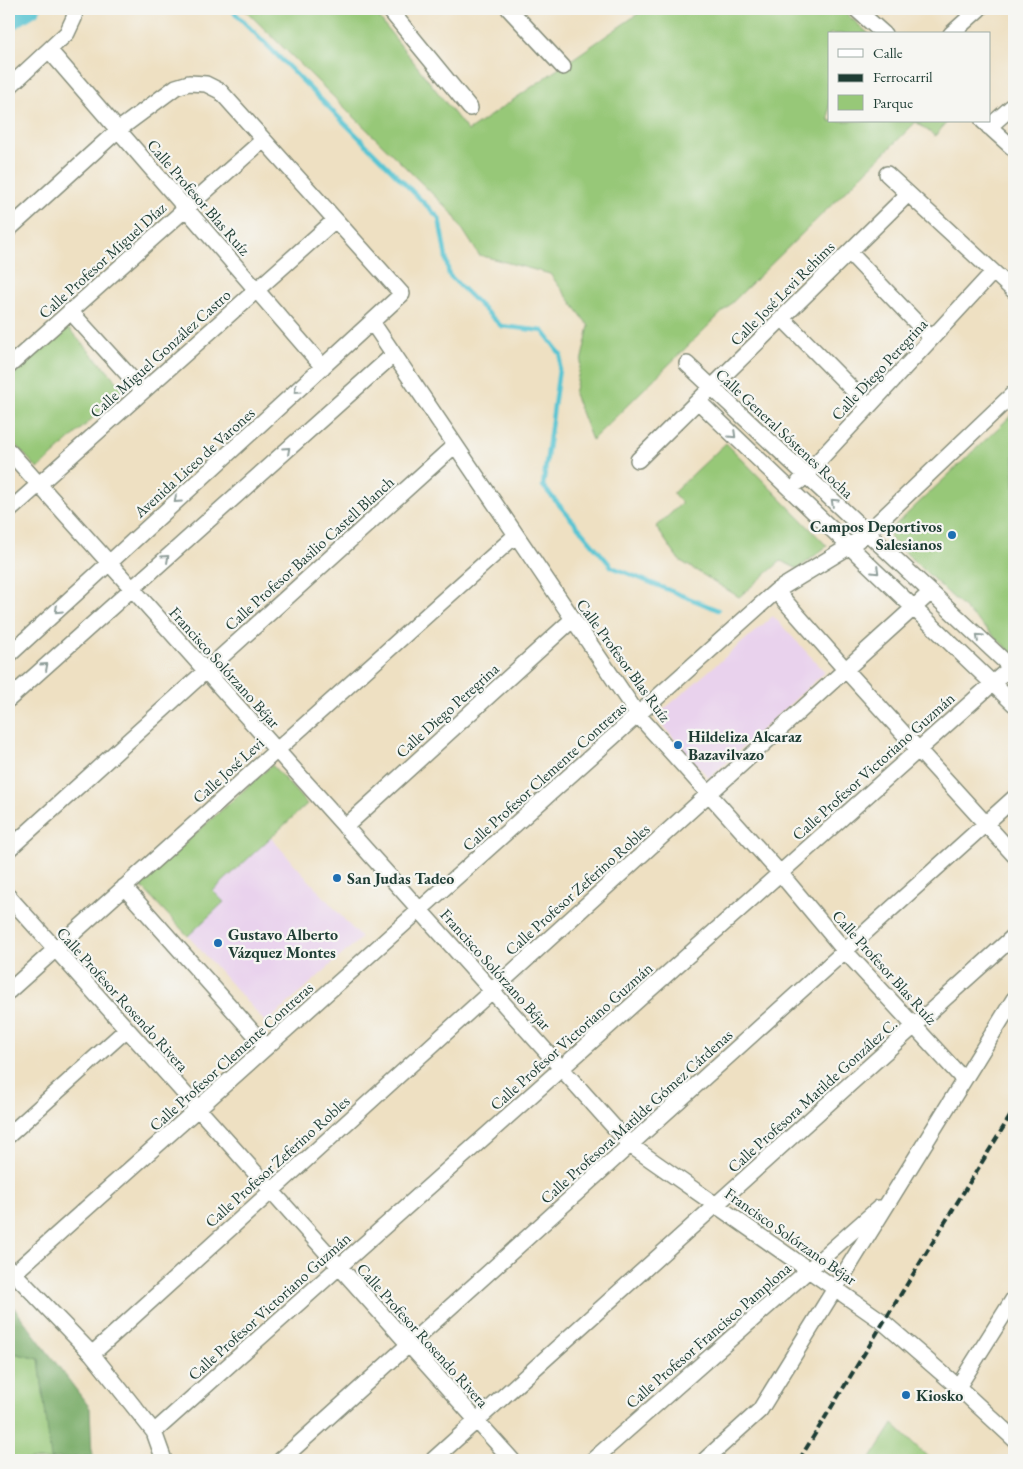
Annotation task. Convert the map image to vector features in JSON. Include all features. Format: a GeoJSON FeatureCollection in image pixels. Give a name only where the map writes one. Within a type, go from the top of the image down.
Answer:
{"type":"FeatureCollection","features":[{"type":"Feature","properties":{"kind":"street"},"geometry":{"type":"LineString","coordinates":[[9,87],[67,33],[74,18],[75,9]]}},
{"type":"Feature","properties":{"kind":"street"},"geometry":{"type":"LineString","coordinates":[[389,9],[470,108]]}},
{"type":"Feature","properties":{"kind":"street"},"geometry":{"type":"LineString","coordinates":[[509,9],[563,68]]}},
{"type":"Feature","properties":{"kind":"street"},"geometry":{"type":"LineString","coordinates":[[856,9],[882,32]]}},
{"type":"Feature","properties":{"kind":"street"},"geometry":{"type":"LineString","coordinates":[[953,32],[979,9]]}},
{"type":"Feature","properties":{"kind":"street","name":"Calle Profesor Blas Ruíz"},"geometry":{"type":"LineString","coordinates":[[49,50],[323,367]]}},
{"type":"Feature","properties":{"kind":"street"},"geometry":{"type":"LineString","coordinates":[[9,229],[118,130],[176,87],[189,82],[206,84],[220,91],[335,220]]}},
{"type":"Feature","properties":{"kind":"street"},"geometry":{"type":"LineString","coordinates":[[990,121],[1014,105]]}},
{"type":"Feature","properties":{"kind":"street"},"geometry":{"type":"LineString","coordinates":[[986,124],[1014,149]]}},
{"type":"Feature","properties":{"kind":"street","name":"Calle Profesor Miguel Díaz"},"geometry":{"type":"LineString","coordinates":[[9,366],[263,140]]}},
{"type":"Feature","properties":{"kind":"street"},"geometry":{"type":"LineString","coordinates":[[888,174],[1014,291]]}},
{"type":"Feature","properties":{"kind":"street","name":"Calle José Levi Rehims"},"geometry":{"type":"LineString","coordinates":[[638,460],[908,194]]}},
{"type":"Feature","properties":{"kind":"street","name":"Calle Miguel González Castro"},"geometry":{"type":"LineString","coordinates":[[9,511],[335,220]]}},
{"type":"Feature","properties":{"kind":"street","name":"Avenida Liceo de Varones"},"geometry":{"type":"LineString","coordinates":[[9,655],[402,294],[335,220]]}},
{"type":"Feature","properties":{"kind":"street"},"geometry":{"type":"LineString","coordinates":[[849,252],[931,338]]}},
{"type":"Feature","properties":{"kind":"street","name":"Calle Diego Peregrina"},"geometry":{"type":"LineString","coordinates":[[791,490],[993,272]]}},
{"type":"Feature","properties":{"kind":"street"},"geometry":{"type":"LineString","coordinates":[[70,311],[143,392]]}},
{"type":"Feature","properties":{"kind":"street"},"geometry":{"type":"LineString","coordinates":[[782,318],[869,406]]}},
{"type":"Feature","properties":{"kind":"street","name":"Calle Profesor Blas Ruíz"},"geometry":{"type":"LineString","coordinates":[[372,322],[638,715],[780,873],[845,951],[964,1080]]}},
{"type":"Feature","properties":{"kind":"street"},"geometry":{"type":"LineString","coordinates":[[9,699],[394,355]]}},
{"type":"Feature","properties":{"kind":"street","name":"Calle General Sóstenes Rocha"},"geometry":{"type":"LineString","coordinates":[[687,364],[1012,668]]}},
{"type":"Feature","properties":{"kind":"street","name":"Calle Profesor Clemente Contreras"},"geometry":{"type":"LineString","coordinates":[[11,1271],[198,1108],[776,591],[850,546],[867,533],[1014,393]]}},
{"type":"Feature","properties":{"kind":"street"},"geometry":{"type":"LineString","coordinates":[[698,401],[1014,704]]}},
{"type":"Feature","properties":{"kind":"street","name":"Calle Profesor Basilio Castell Blanch"},"geometry":{"type":"LineString","coordinates":[[9,849],[454,445]]}},
{"type":"Feature","properties":{"kind":"street","name":"Francisco Solórzano Béjar"},"geometry":{"type":"LineString","coordinates":[[9,452],[630,1145],[883,1322],[1014,1438]]}},
{"type":"Feature","properties":{"kind":"street","name":"Calle José Levi"},"geometry":{"type":"LineString","coordinates":[[9,991],[516,535]]}},
{"type":"Feature","properties":{"kind":"street"},"geometry":{"type":"LineString","coordinates":[[776,591],[1014,855]]}},
{"type":"Feature","properties":{"kind":"street","name":"Calle Profesor Zeferino Robles"},"geometry":{"type":"LineString","coordinates":[[92,1354],[931,592]]}},
{"type":"Feature","properties":{"kind":"street","name":"Calle Diego Peregrina"},"geometry":{"type":"LineString","coordinates":[[346,827],[573,619]]}},
{"type":"Feature","properties":{"kind":"street","name":"Calle Profesor Victoriano Guzmán"},"geometry":{"type":"LineString","coordinates":[[154,1432],[992,683],[1012,668]]}},
{"type":"Feature","properties":{"kind":"street","name":"Calle Profesora Matilde Gómez Cárdenas"},"geometry":{"type":"LineString","coordinates":[[281,1460],[1014,798]]}},
{"type":"Feature","properties":{"kind":"street"},"geometry":{"type":"LineString","coordinates":[[124,887],[266,1047]]}},
{"type":"Feature","properties":{"kind":"street","name":"Calle Profesor Rosendo Rivera"},"geometry":{"type":"LineString","coordinates":[[9,897],[512,1460]]}},
{"type":"Feature","properties":{"kind":"street","name":"Calle Profesora Matilde González C."},"geometry":{"type":"LineString","coordinates":[[433,1460],[1014,936]]}},
{"type":"Feature","properties":{"kind":"street"},"geometry":{"type":"LineString","coordinates":[[705,1460],[760,1410],[1014,998]]}},
{"type":"Feature","properties":{"kind":"street"},"geometry":{"type":"LineString","coordinates":[[9,1135],[127,1029]]}},
{"type":"Feature","properties":{"kind":"street","name":"Calle Profesor Francisco Pamplona"},"geometry":{"type":"LineString","coordinates":[[593,1460],[892,1197]]}},
{"type":"Feature","properties":{"kind":"street"},"geometry":{"type":"LineString","coordinates":[[11,1271],[92,1354],[154,1432],[164,1460]]}},
{"type":"Feature","properties":{"kind":"street"},"geometry":{"type":"LineString","coordinates":[[958,1387],[1014,1298]]}},
{"type":"Feature","properties":{"kind":"shaded area"},"geometry":{"type":"Polygon","coordinates":[[[773,616],[825,672],[709,778],[655,717],[773,616]]]}},
{"type":"Feature","properties":{"kind":"shaded area"},"geometry":{"type":"Polygon","coordinates":[[[271,838],[361,938],[266,1023],[188,936],[224,902],[213,891],[271,838]]]}},
{"type":"Feature","properties":{"kind":"green space"},"geometry":{"type":"Polygon","coordinates":[[[244,9],[372,9],[468,131],[645,9],[841,9],[867,32],[828,32],[828,122],[916,122],[592,440],[574,394],[589,326],[550,274],[479,255],[452,213],[244,9]]]}},
{"type":"Feature","properties":{"kind":"green space"},"geometry":{"type":"Polygon","coordinates":[[[916,122],[947,122],[935,136],[916,122]]]}},
{"type":"Feature","properties":{"kind":"green space"},"geometry":{"type":"Polygon","coordinates":[[[66,326],[124,389],[38,469],[9,438],[9,379],[66,326]]]}},
{"type":"Feature","properties":{"kind":"green space","name":"Campos Deportivos Salesianos"},"geometry":{"type":"Polygon","coordinates":[[[1014,413],[1014,655],[891,539],[890,530],[1014,413]]]}},
{"type":"Feature","properties":{"kind":"green space"},"geometry":{"type":"Polygon","coordinates":[[[726,443],[827,546],[798,569],[781,561],[739,597],[679,560],[656,527],[682,503],[673,493],[726,443]]]}},
{"type":"Feature","properties":{"kind":"green space"},"geometry":{"type":"Polygon","coordinates":[[[272,765],[307,804],[213,891],[224,902],[188,936],[139,884],[272,765]]]}},
{"type":"Feature","properties":{"kind":"green space"},"geometry":{"type":"Polygon","coordinates":[[[9,1301],[90,1408],[92,1456],[51,1459],[39,1359],[9,1352],[9,1301]]]}},
{"type":"Feature","properties":{"kind":"green space"},"geometry":{"type":"Polygon","coordinates":[[[9,1352],[39,1359],[52,1460],[9,1460],[9,1352]]]}},
{"type":"Feature","properties":{"kind":"green space"},"geometry":{"type":"Polygon","coordinates":[[[893,1424],[931,1460],[870,1460],[893,1424]]]}},
{"type":"Feature","properties":{"kind":"waterway"},"geometry":{"type":"LineString","coordinates":[[9,24],[33,9]]}},
{"type":"Feature","properties":{"kind":"waterway"},"geometry":{"type":"LineString","coordinates":[[231,9],[439,218],[449,275],[501,326],[543,331],[561,355],[543,486],[612,567],[718,610]]}},
{"type":"Feature","properties":{"kind":"railway"},"geometry":{"type":"LineString","coordinates":[[799,1460],[1014,1110]]}},
{"type":"Feature","properties":{"kind":"place","name":"Campos Deportivos Salesianos"},"geometry":{"type":"Point","coordinates":[952,535]}},
{"type":"Feature","properties":{"kind":"place","name":"Hildeliza Alcaraz Bazavilvazo"},"geometry":{"type":"Point","coordinates":[678,745]}},
{"type":"Feature","properties":{"kind":"place","name":"San Judas Tadeo"},"geometry":{"type":"Point","coordinates":[337,878]}},
{"type":"Feature","properties":{"kind":"place","name":"Gustavo Alberto Vázquez Montes"},"geometry":{"type":"Point","coordinates":[218,943]}},
{"type":"Feature","properties":{"kind":"place","name":"Kiosko"},"geometry":{"type":"Point","coordinates":[906,1395]}}]}
